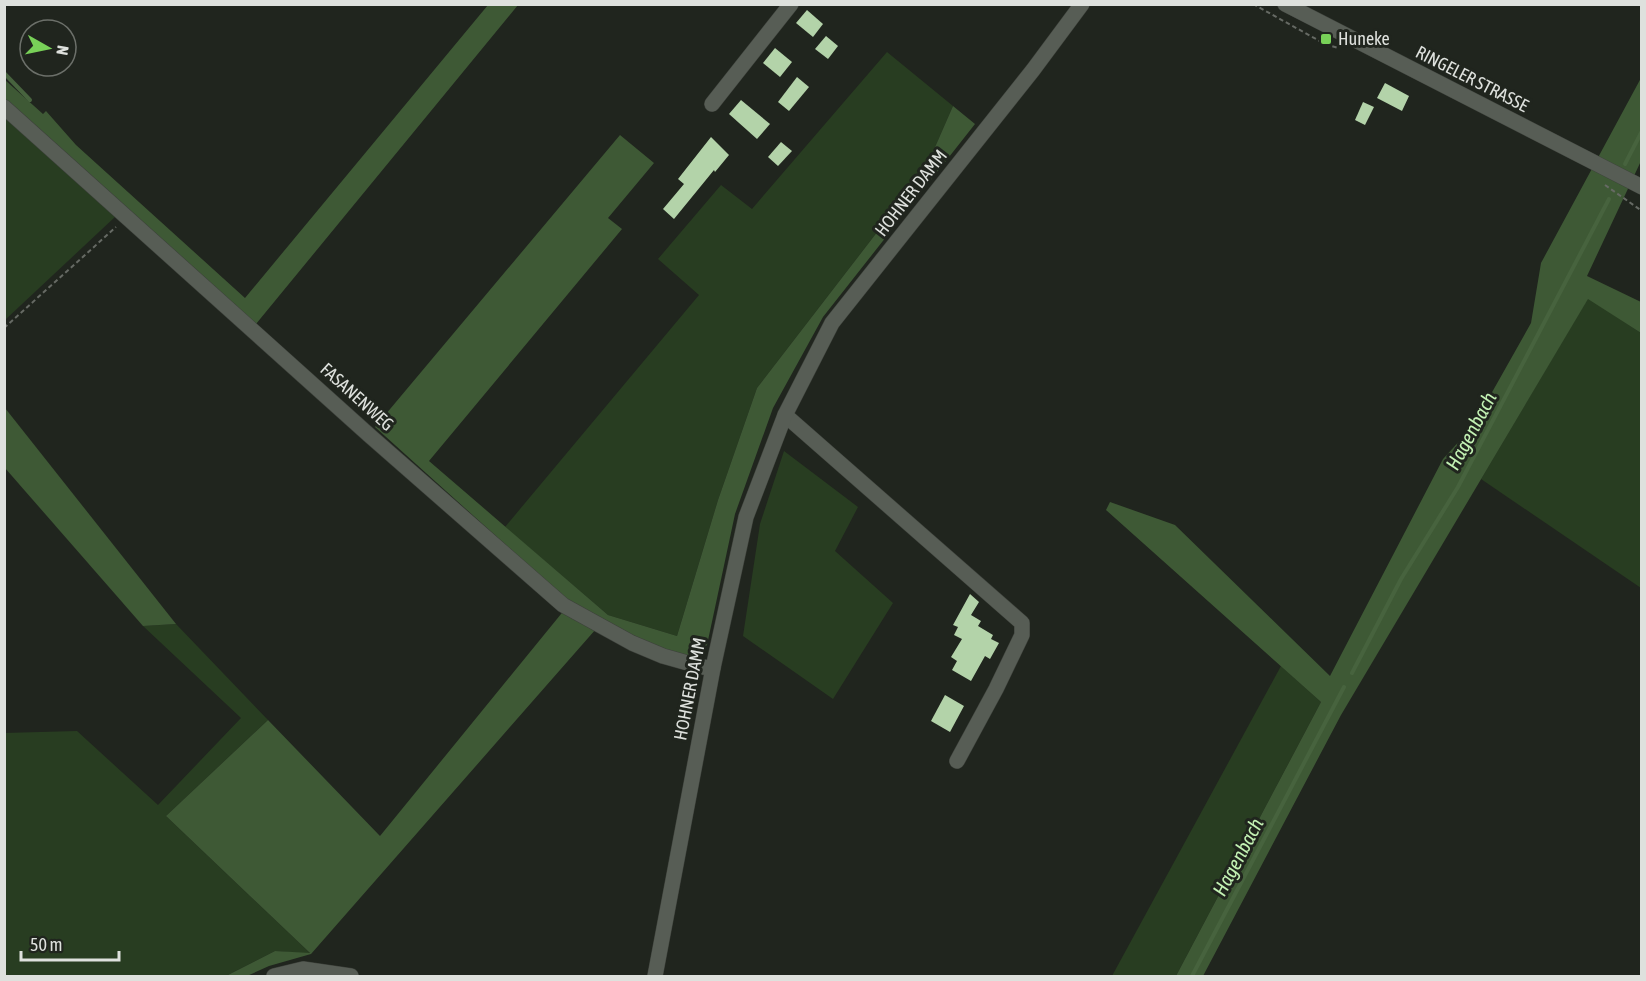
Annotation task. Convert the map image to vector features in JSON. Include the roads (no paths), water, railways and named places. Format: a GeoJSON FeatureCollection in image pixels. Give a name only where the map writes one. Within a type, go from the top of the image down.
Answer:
{"type":"FeatureCollection","features":[{"type":"Feature","properties":{"kind":"street"},"geometry":{"type":"LineString","coordinates":[[712,104],[791,4]]}},
{"type":"Feature","properties":{"kind":"street","name":"HOHNER DAMM"},"geometry":{"type":"LineString","coordinates":[[655,976],[713,668],[746,517],[785,415],[832,323],[1033,70],[1082,4]]}},
{"type":"Feature","properties":{"kind":"street","name":"RINGELER STRASSE"},"geometry":{"type":"LineString","coordinates":[[1285,4],[1641,188]]}},
{"type":"Feature","properties":{"kind":"street","name":"FASANENWEG"},"geometry":{"type":"LineString","coordinates":[[4,107],[369,435],[563,605],[632,644],[663,657],[713,668]]}},
{"type":"Feature","properties":{"kind":"street"},"geometry":{"type":"LineString","coordinates":[[785,415],[1022,623],[1022,635],[957,761]]}},
{"type":"Feature","properties":{"kind":"street"},"geometry":{"type":"LineString","coordinates":[[274,976],[303,969],[351,976]]}},
{"type":"Feature","properties":{"kind":"waterway"},"geometry":{"type":"LineString","coordinates":[[4,73],[30,100]]}},
{"type":"Feature","properties":{"kind":"waterway","name":"Hagenbach"},"geometry":{"type":"LineString","coordinates":[[1625,164],[1642,131]]}},
{"type":"Feature","properties":{"kind":"waterway","name":"Hagenbach"},"geometry":{"type":"LineString","coordinates":[[1352,673],[1401,579],[1458,487],[1609,199]]}},
{"type":"Feature","properties":{"kind":"waterway","name":"Hagenbach"},"geometry":{"type":"LineString","coordinates":[[1192,976],[1344,687]]}},
{"type":"Feature","properties":{"kind":"place","name":"Huneke"},"geometry":{"type":"Point","coordinates":[1326,39]}}]}
